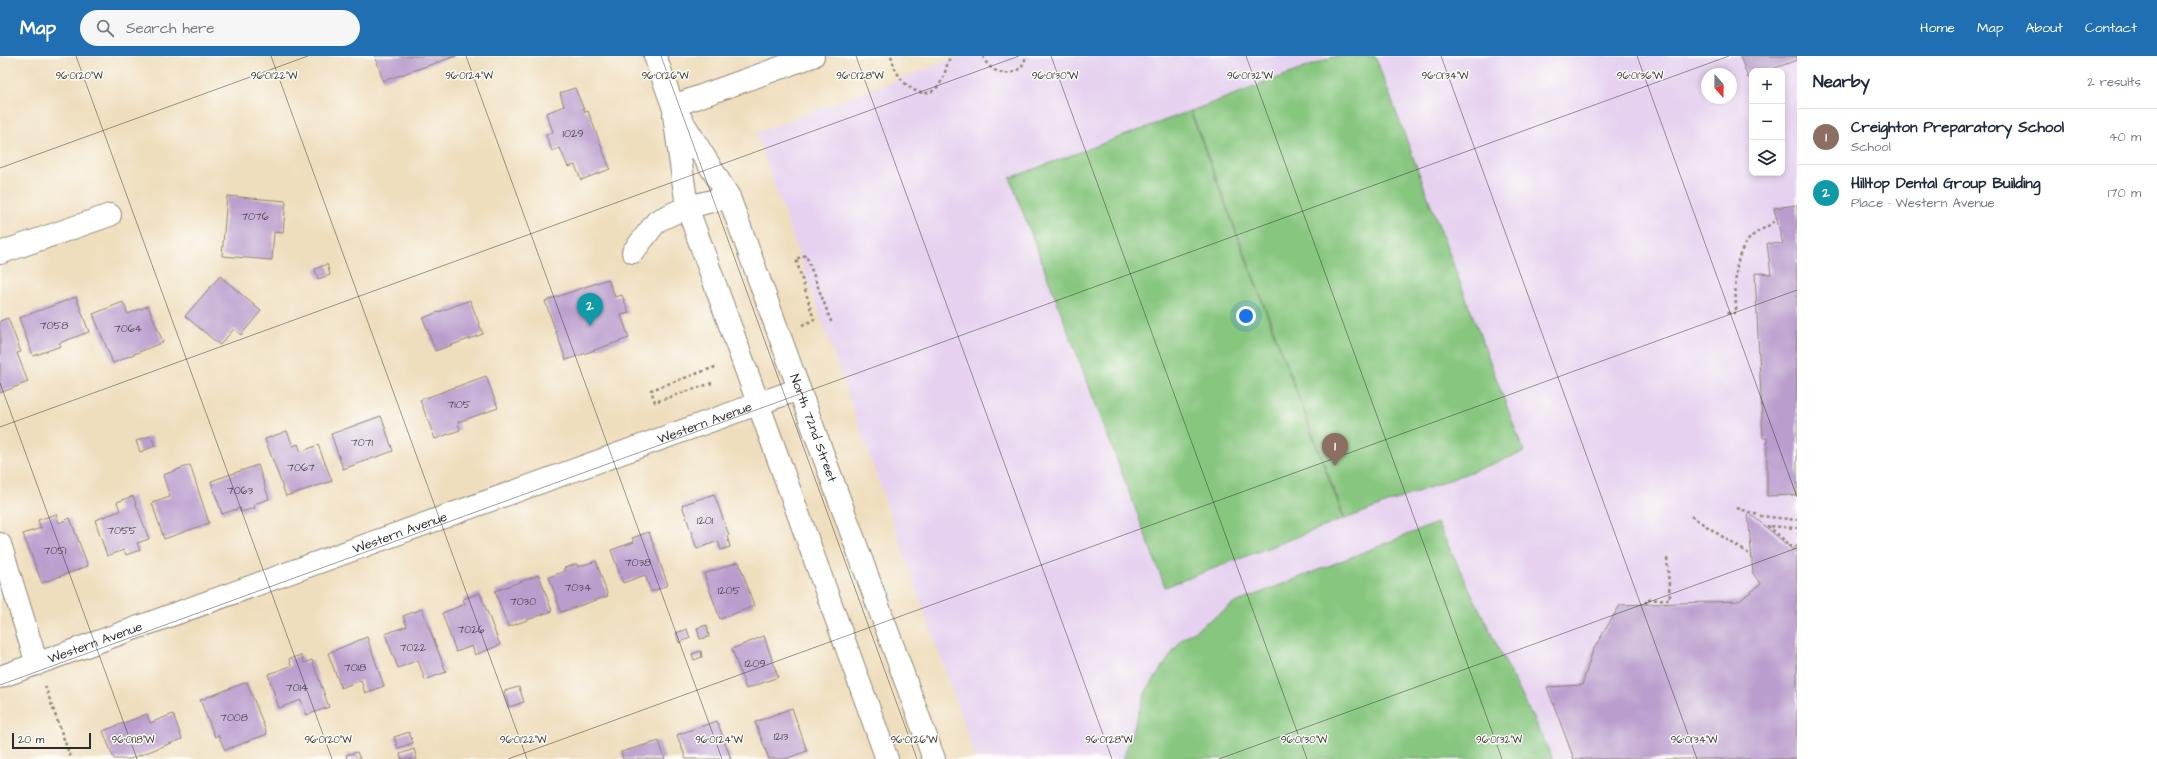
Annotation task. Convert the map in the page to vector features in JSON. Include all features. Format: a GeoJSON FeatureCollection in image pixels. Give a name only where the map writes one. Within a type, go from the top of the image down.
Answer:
{"type":"FeatureCollection","features":[{"type":"Feature","properties":{"kind":"main road","name":"North 72nd Street"},"geometry":{"type":"LineString","coordinates":[[655,56],[673,106],[728,197],[934,759]]}},
{"type":"Feature","properties":{"kind":"main road"},"geometry":{"type":"LineString","coordinates":[[673,106],[813,56]]}},
{"type":"Feature","properties":{"kind":"main road","name":"North 72nd Street"},"geometry":{"type":"LineString","coordinates":[[673,106],[687,207],[886,759]]}},
{"type":"Feature","properties":{"kind":"main road"},"geometry":{"type":"LineString","coordinates":[[633,252],[657,221],[687,207],[728,197]]}},
{"type":"Feature","properties":{"kind":"main road"},"geometry":{"type":"LineString","coordinates":[[0,253],[110,215]]}},
{"type":"Feature","properties":{"kind":"main road","name":"Western Avenue"},"geometry":{"type":"LineString","coordinates":[[0,677],[799,389]]}},
{"type":"Feature","properties":{"kind":"main road"},"geometry":{"type":"LineString","coordinates":[[0,544],[37,664]]}},
{"type":"Feature","properties":{"kind":"path"},"geometry":{"type":"LineString","coordinates":[[890,56],[898,74],[907,85],[917,92],[928,94],[941,82],[952,56]]}},
{"type":"Feature","properties":{"kind":"path"},"geometry":{"type":"LineString","coordinates":[[983,56],[990,69],[1003,74],[1017,70],[1022,65],[1026,56]]}},
{"type":"Feature","properties":{"kind":"path"},"geometry":{"type":"LineString","coordinates":[[1727,313],[1736,313],[1736,267],[1745,243],[1756,233],[1771,225],[1777,218]]}},
{"type":"Feature","properties":{"kind":"path"},"geometry":{"type":"LineString","coordinates":[[814,320],[796,259],[806,255],[832,324]]}},
{"type":"Feature","properties":{"kind":"path"},"geometry":{"type":"LineString","coordinates":[[712,383],[655,402],[651,390],[719,365]]}},
{"type":"Feature","properties":{"kind":"path"},"geometry":{"type":"LineString","coordinates":[[1737,508],[1761,516],[1797,520]]}},
{"type":"Feature","properties":{"kind":"path"},"geometry":{"type":"LineString","coordinates":[[1690,516],[1752,556]]}},
{"type":"Feature","properties":{"kind":"path"},"geometry":{"type":"LineString","coordinates":[[1789,547],[1791,546],[1768,526],[1797,528]]}},
{"type":"Feature","properties":{"kind":"path"},"geometry":{"type":"LineString","coordinates":[[1646,604],[1646,600],[1670,599],[1667,558]]}},
{"type":"Feature","properties":{"kind":"path"},"geometry":{"type":"LineString","coordinates":[[37,664],[71,759]]}},
{"type":"Feature","properties":{"kind":"shaded area"},"geometry":{"type":"Polygon","coordinates":[[[961,56],[1797,56],[1797,759],[976,759],[756,133],[961,56]]]}},
{"type":"Feature","properties":{"kind":"green space"},"geometry":{"type":"Polygon","coordinates":[[[1336,56],[1375,56],[1524,452],[1345,519],[1191,111],[1336,56]]]}},
{"type":"Feature","properties":{"kind":"green space"},"geometry":{"type":"Polygon","coordinates":[[[1190,111],[1344,519],[1165,587],[1010,178],[1190,111]]]}},
{"type":"Feature","properties":{"kind":"green space"},"geometry":{"type":"Polygon","coordinates":[[[1437,523],[1553,759],[1123,759],[1146,691],[1182,639],[1235,603],[1437,523]]]}},
{"type":"Feature","properties":{"kind":"building"},"geometry":{"type":"Polygon","coordinates":[[[375,56],[456,56],[383,81],[375,56]]]}},
{"type":"Feature","properties":{"kind":"building"},"geometry":{"type":"Polygon","coordinates":[[[1740,56],[1797,56],[1797,60],[1775,68],[1749,68],[1748,78],[1740,56]]]}},
{"type":"Feature","properties":{"kind":"building"},"geometry":{"type":"Polygon","coordinates":[[[575,88],[585,112],[588,111],[610,169],[581,180],[575,165],[568,167],[560,148],[552,151],[546,135],[553,132],[546,113],[564,106],[560,93],[575,88]]]}},
{"type":"Feature","properties":{"kind":"building"},"geometry":{"type":"Polygon","coordinates":[[[227,196],[286,201],[283,233],[274,232],[272,260],[222,256],[227,196]]]}},
{"type":"Feature","properties":{"kind":"building"},"geometry":{"type":"Polygon","coordinates":[[[1797,205],[1797,495],[1767,496],[1767,438],[1763,438],[1755,273],[1771,274],[1767,243],[1783,244],[1774,208],[1797,205]]]}},
{"type":"Feature","properties":{"kind":"building"},"geometry":{"type":"Polygon","coordinates":[[[327,264],[330,275],[318,279],[315,269],[327,264]]]}},
{"type":"Feature","properties":{"kind":"building"},"geometry":{"type":"Polygon","coordinates":[[[220,276],[261,311],[241,335],[234,329],[220,345],[185,316],[220,276]]]}},
{"type":"Feature","properties":{"kind":"building"},"geometry":{"type":"Polygon","coordinates":[[[608,279],[615,297],[622,295],[629,313],[621,315],[629,338],[566,360],[545,301],[608,279]]]}},
{"type":"Feature","properties":{"kind":"building"},"geometry":{"type":"Polygon","coordinates":[[[76,297],[89,332],[59,343],[61,346],[33,356],[19,318],[76,297]]]}},
{"type":"Feature","properties":{"kind":"building"},"geometry":{"type":"Polygon","coordinates":[[[470,300],[483,334],[435,351],[423,318],[470,300]]]}},
{"type":"Feature","properties":{"kind":"building"},"geometry":{"type":"Polygon","coordinates":[[[123,302],[128,314],[148,306],[163,342],[113,363],[93,314],[123,302]]]}},
{"type":"Feature","properties":{"kind":"building"},"geometry":{"type":"Polygon","coordinates":[[[8,318],[21,352],[17,353],[28,382],[0,393],[0,321],[8,318]]]}},
{"type":"Feature","properties":{"kind":"building"},"geometry":{"type":"Polygon","coordinates":[[[486,376],[498,408],[458,422],[460,430],[435,439],[420,400],[486,376]]]}},
{"type":"Feature","properties":{"kind":"building"},"geometry":{"type":"Polygon","coordinates":[[[381,416],[393,451],[343,469],[331,434],[381,416]]]}},
{"type":"Feature","properties":{"kind":"building"},"geometry":{"type":"Polygon","coordinates":[[[287,431],[293,446],[298,444],[301,452],[318,445],[332,481],[286,496],[265,439],[287,431]]]}},
{"type":"Feature","properties":{"kind":"building"},"geometry":{"type":"Polygon","coordinates":[[[151,436],[155,446],[140,452],[136,441],[151,436]]]}},
{"type":"Feature","properties":{"kind":"building"},"geometry":{"type":"Polygon","coordinates":[[[190,465],[209,523],[164,539],[152,503],[170,497],[163,475],[190,465]]]}},
{"type":"Feature","properties":{"kind":"building"},"geometry":{"type":"Polygon","coordinates":[[[258,465],[269,499],[254,504],[255,508],[241,512],[240,508],[222,514],[211,481],[258,465]]]}},
{"type":"Feature","properties":{"kind":"building"},"geometry":{"type":"Polygon","coordinates":[[[714,494],[729,535],[727,536],[730,547],[721,550],[718,541],[697,549],[682,505],[714,494]]]}},
{"type":"Feature","properties":{"kind":"building"},"geometry":{"type":"Polygon","coordinates":[[[133,496],[149,539],[137,543],[140,550],[126,555],[124,550],[107,556],[95,520],[120,511],[117,502],[133,496]]]}},
{"type":"Feature","properties":{"kind":"building"},"geometry":{"type":"Polygon","coordinates":[[[1748,512],[1793,550],[1797,545],[1797,759],[1574,759],[1547,687],[1582,685],[1593,650],[1620,605],[1739,601],[1761,584],[1753,574],[1748,512]]]}},
{"type":"Feature","properties":{"kind":"building"},"geometry":{"type":"Polygon","coordinates":[[[56,514],[59,523],[70,518],[88,566],[42,583],[23,534],[41,528],[38,520],[56,514]]]}},
{"type":"Feature","properties":{"kind":"building"},"geometry":{"type":"Polygon","coordinates":[[[649,532],[668,585],[651,592],[645,575],[623,583],[611,550],[634,542],[632,538],[649,532]]]}},
{"type":"Feature","properties":{"kind":"building"},"geometry":{"type":"Polygon","coordinates":[[[596,561],[608,596],[561,612],[549,577],[565,571],[564,568],[577,564],[578,567],[596,561]]]}},
{"type":"Feature","properties":{"kind":"building"},"geometry":{"type":"Polygon","coordinates":[[[739,562],[754,606],[720,619],[704,574],[739,562]]]}},
{"type":"Feature","properties":{"kind":"building"},"geometry":{"type":"Polygon","coordinates":[[[539,575],[552,611],[508,627],[495,591],[539,575]]]}},
{"type":"Feature","properties":{"kind":"building"},"geometry":{"type":"Polygon","coordinates":[[[480,593],[500,645],[475,655],[472,646],[456,652],[442,613],[465,604],[463,599],[480,593]]]}},
{"type":"Feature","properties":{"kind":"building"},"geometry":{"type":"Polygon","coordinates":[[[422,609],[446,672],[425,680],[418,660],[398,668],[385,634],[407,626],[403,616],[422,609]]]}},
{"type":"Feature","properties":{"kind":"building"},"geometry":{"type":"Polygon","coordinates":[[[707,625],[709,637],[700,639],[697,628],[707,625]]]}},
{"type":"Feature","properties":{"kind":"building"},"geometry":{"type":"Polygon","coordinates":[[[687,629],[690,638],[679,643],[676,633],[687,629]]]}},
{"type":"Feature","properties":{"kind":"building"},"geometry":{"type":"Polygon","coordinates":[[[764,636],[778,677],[746,689],[732,649],[764,636]]]}},
{"type":"Feature","properties":{"kind":"building"},"geometry":{"type":"Polygon","coordinates":[[[367,637],[384,686],[365,693],[361,680],[341,688],[328,653],[367,637]]]}},
{"type":"Feature","properties":{"kind":"building"},"geometry":{"type":"Polygon","coordinates":[[[701,651],[702,657],[694,660],[692,654],[701,651]]]}},
{"type":"Feature","properties":{"kind":"building"},"geometry":{"type":"Polygon","coordinates":[[[301,655],[304,663],[312,660],[329,707],[307,715],[301,700],[279,708],[268,674],[291,666],[289,659],[301,655]]]}},
{"type":"Feature","properties":{"kind":"building"},"geometry":{"type":"Polygon","coordinates":[[[247,682],[267,734],[225,750],[218,735],[215,737],[200,700],[247,682]]]}},
{"type":"Feature","properties":{"kind":"building"},"geometry":{"type":"Polygon","coordinates":[[[519,687],[524,702],[509,707],[504,691],[519,687]]]}},
{"type":"Feature","properties":{"kind":"building"},"geometry":{"type":"Polygon","coordinates":[[[792,708],[807,751],[785,759],[769,759],[755,722],[792,708]]]}},
{"type":"Feature","properties":{"kind":"building"},"geometry":{"type":"Polygon","coordinates":[[[147,714],[150,723],[173,714],[182,739],[130,759],[114,759],[103,731],[147,714]]]}},
{"type":"Feature","properties":{"kind":"building"},"geometry":{"type":"Polygon","coordinates":[[[717,721],[731,759],[686,759],[677,735],[717,721]]]}},
{"type":"Feature","properties":{"kind":"building"},"geometry":{"type":"Polygon","coordinates":[[[409,732],[413,743],[398,748],[394,737],[409,732]]]}},
{"type":"Feature","properties":{"kind":"building"},"geometry":{"type":"Polygon","coordinates":[[[659,741],[665,759],[623,759],[621,752],[659,741]]]}},
{"type":"Feature","properties":{"kind":"building"},"geometry":{"type":"Polygon","coordinates":[[[414,749],[417,759],[402,759],[400,754],[414,749]]]}},
{"type":"Feature","properties":{"kind":"building"},"geometry":{"type":"Polygon","coordinates":[[[357,752],[360,759],[347,759],[346,755],[357,752]]]}},
{"type":"Feature","properties":{"kind":"place","name":"Hilltop Dental Group Building"},"geometry":{"type":"Point","coordinates":[590,326]}},
{"type":"Feature","properties":{"kind":"place","name":"Creighton Preparatory School"},"geometry":{"type":"Point","coordinates":[1335,466]}}]}
